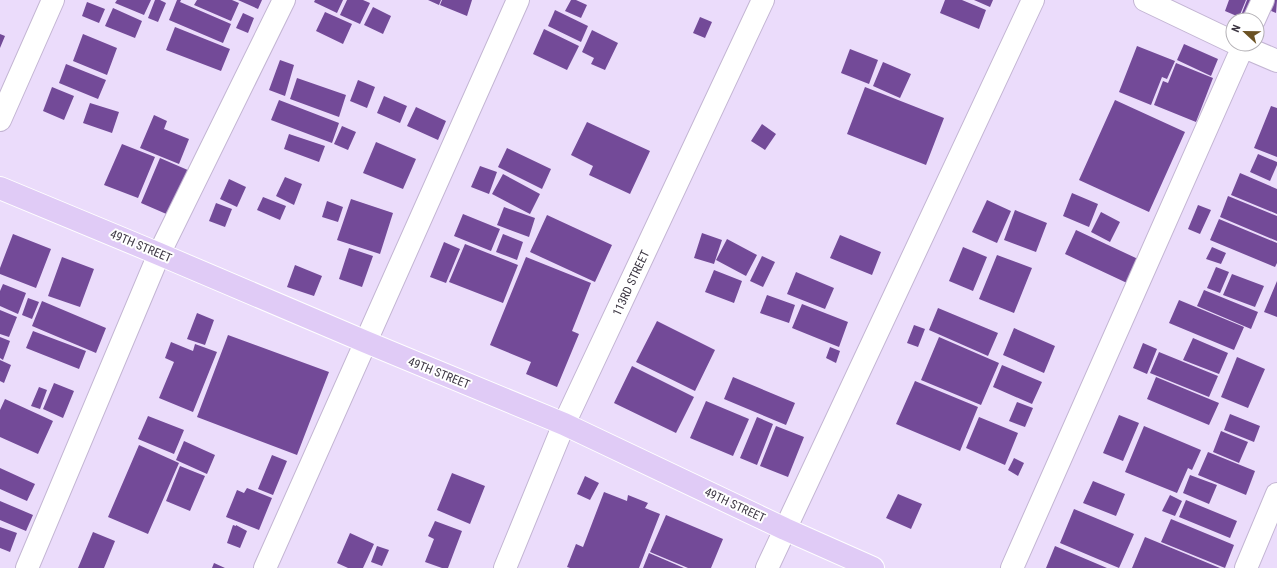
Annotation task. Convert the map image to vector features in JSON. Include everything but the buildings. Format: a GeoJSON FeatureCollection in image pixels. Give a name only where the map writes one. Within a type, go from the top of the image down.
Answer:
{"type":"FeatureCollection","features":[{"type":"Feature","properties":{"kind":"main road","name":"49TH STREET"},"geometry":{"type":"LineString","coordinates":[[0,188],[564,424],[785,529],[873,568]]}},
{"type":"Feature","properties":{"kind":"street"},"geometry":{"type":"LineString","coordinates":[[0,120],[53,0]]}},
{"type":"Feature","properties":{"kind":"street"},"geometry":{"type":"LineString","coordinates":[[28,568],[159,254],[284,0]]}},
{"type":"Feature","properties":{"kind":"street"},"geometry":{"type":"LineString","coordinates":[[265,568],[518,0]]}},
{"type":"Feature","properties":{"kind":"street","name":"113RD STREET"},"geometry":{"type":"LineString","coordinates":[[505,568],[564,424],[763,0]]}},
{"type":"Feature","properties":{"kind":"street"},"geometry":{"type":"LineString","coordinates":[[767,568],[1034,0]]}},
{"type":"Feature","properties":{"kind":"street"},"geometry":{"type":"LineString","coordinates":[[1145,0],[1225,37]]}},
{"type":"Feature","properties":{"kind":"street"},"geometry":{"type":"LineString","coordinates":[[1258,12],[1263,0]]}},
{"type":"Feature","properties":{"kind":"street"},"geometry":{"type":"LineString","coordinates":[[1012,568],[1236,52]]}},
{"type":"Feature","properties":{"kind":"street"},"geometry":{"type":"LineString","coordinates":[[1256,52],[1277,62]]}},
{"type":"Feature","properties":{"kind":"street"},"geometry":{"type":"LineString","coordinates":[[1246,568],[1277,494]]}}]}
